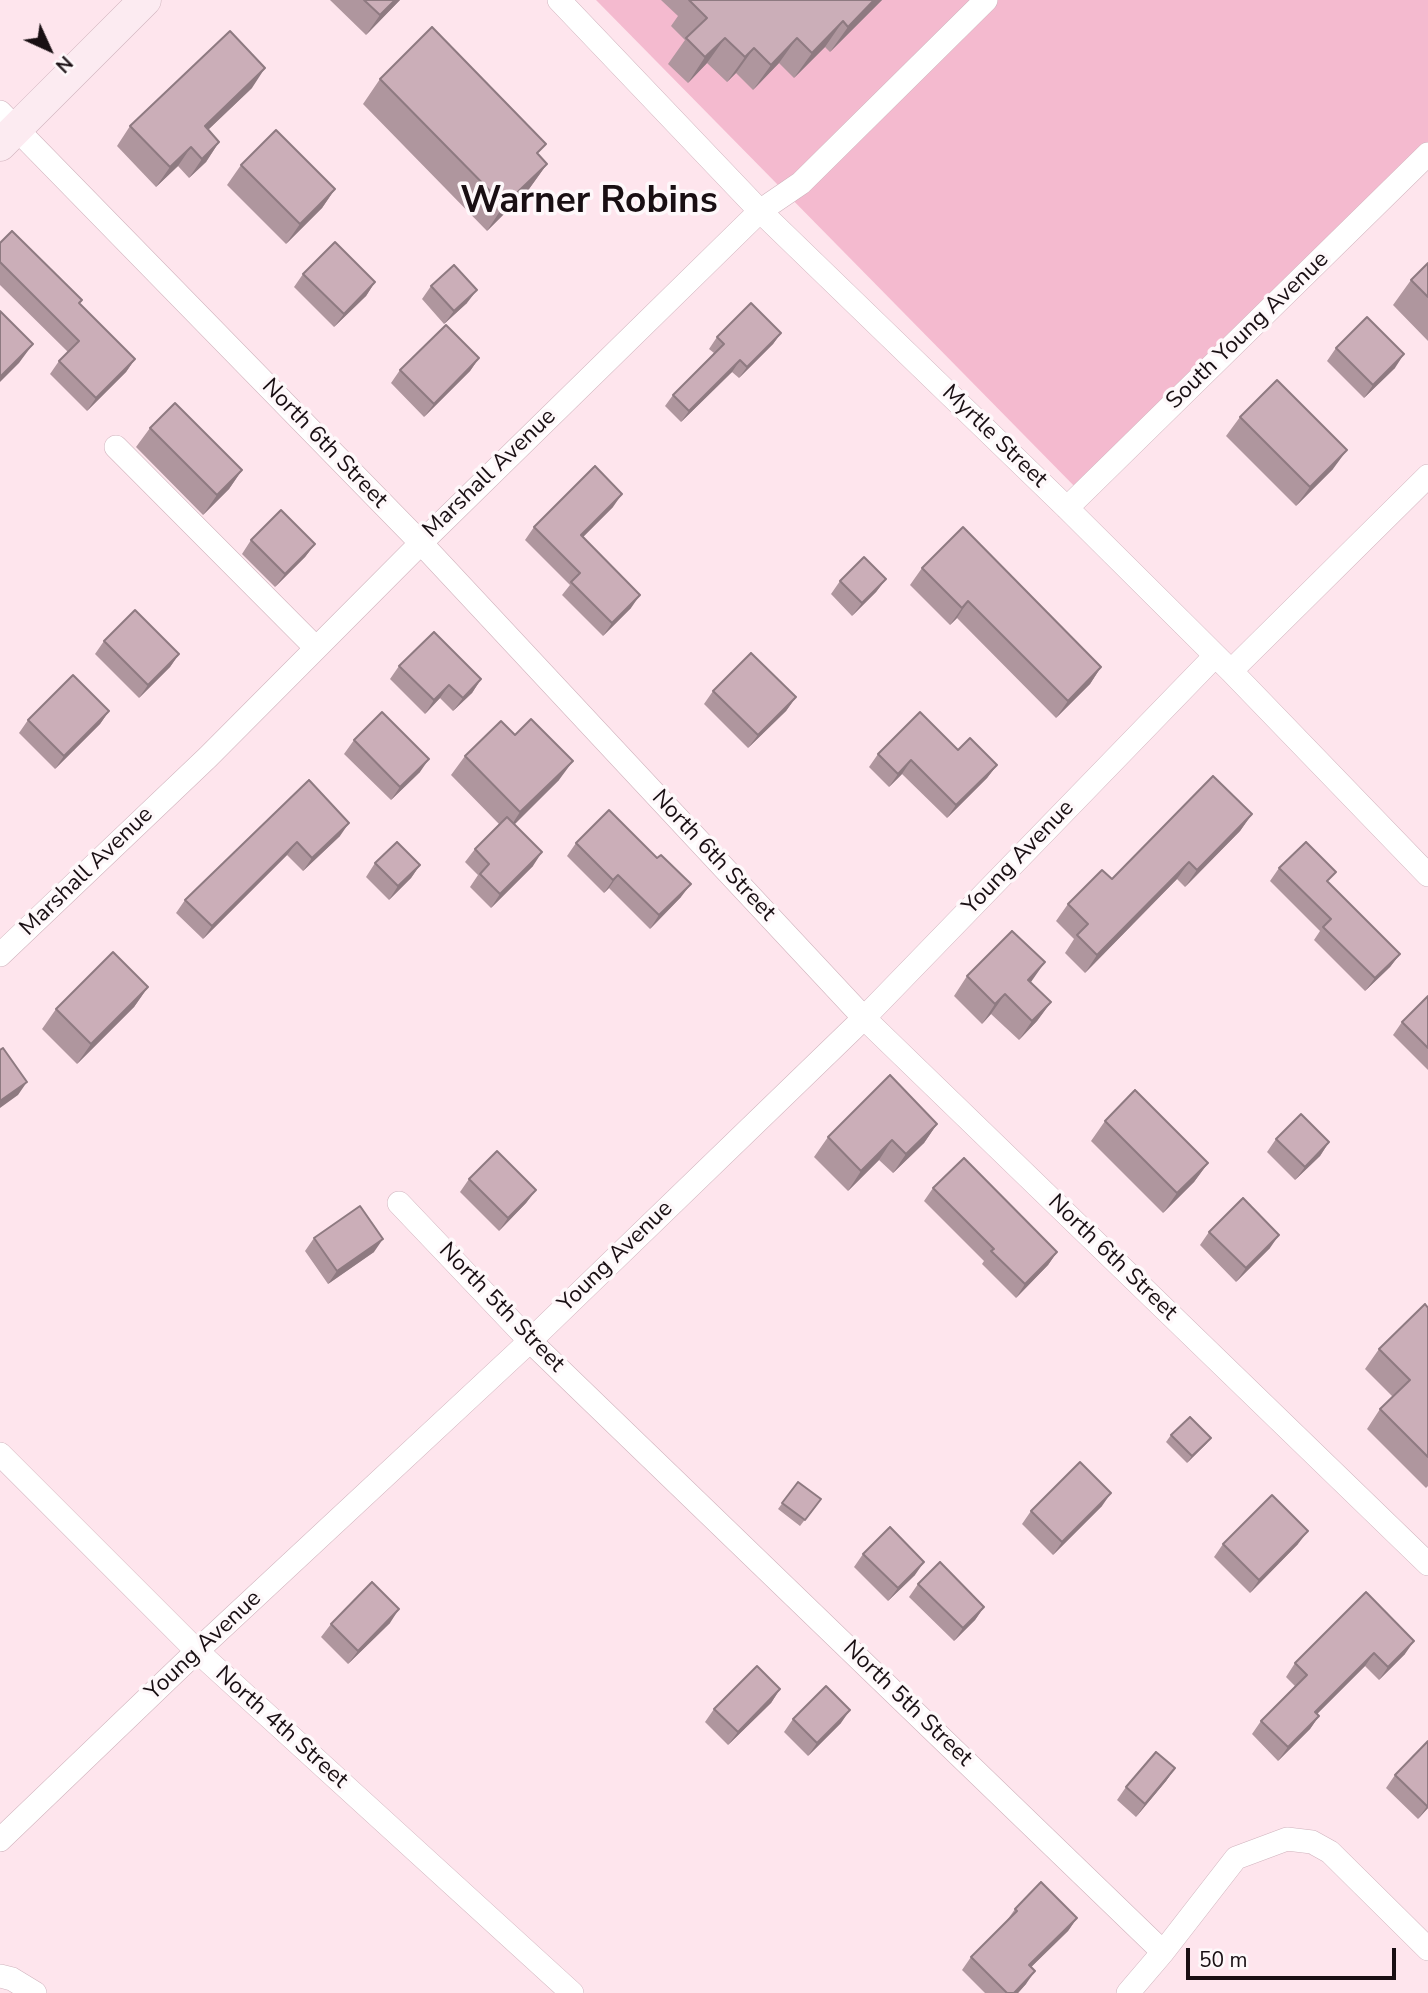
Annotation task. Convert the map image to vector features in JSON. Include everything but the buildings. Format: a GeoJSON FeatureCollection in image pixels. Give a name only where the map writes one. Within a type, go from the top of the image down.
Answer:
{"type":"FeatureCollection","features":[{"type":"Feature","properties":{"kind":"main road"},"geometry":{"type":"LineString","coordinates":[[6,129],[145,0]]}},
{"type":"Feature","properties":{"kind":"street","name":"Myrtle Street"},"geometry":{"type":"LineString","coordinates":[[559,0],[760,211],[1223,663],[1428,875]]}},
{"type":"Feature","properties":{"kind":"street","name":"Marshall Avenue"},"geometry":{"type":"LineString","coordinates":[[0,955],[208,757],[421,543],[760,211],[802,183],[986,0]]}},
{"type":"Feature","properties":{"kind":"street","name":"North 6th Street"},"geometry":{"type":"LineString","coordinates":[[6,129],[421,543],[864,1018],[1428,1564]]}},
{"type":"Feature","properties":{"kind":"street","name":"South Young Avenue"},"geometry":{"type":"LineString","coordinates":[[1067,508],[1428,154]]}},
{"type":"Feature","properties":{"kind":"street"},"geometry":{"type":"LineString","coordinates":[[116,447],[316,648]]}},
{"type":"Feature","properties":{"kind":"street","name":"Young Avenue"},"geometry":{"type":"LineString","coordinates":[[0,1840],[197,1651],[530,1341],[864,1018],[1223,663],[1428,476]]}},
{"type":"Feature","properties":{"kind":"street","name":"North 5th Street"},"geometry":{"type":"LineString","coordinates":[[399,1203],[530,1341],[1163,1952]]}},
{"type":"Feature","properties":{"kind":"street","name":"North 4th Street"},"geometry":{"type":"LineString","coordinates":[[0,1454],[197,1651],[572,1993]]}},
{"type":"Feature","properties":{"kind":"street"},"geometry":{"type":"LineString","coordinates":[[1128,1993],[1236,1858],[1287,1839],[1312,1842],[1330,1852],[1428,1949]]}},
{"type":"Feature","properties":{"kind":"street"},"geometry":{"type":"LineString","coordinates":[[0,1976],[12,1979],[34,1993]]}},
{"type":"Feature","properties":{"kind":"shaded area"},"geometry":{"type":"Polygon","coordinates":[[[596,0],[1428,0],[1428,149],[1082,494],[596,0]]]}},
{"type":"Feature","properties":{"kind":"district","name":"Warner Robins"},"geometry":{"type":"Point","coordinates":[589,203]}}]}
